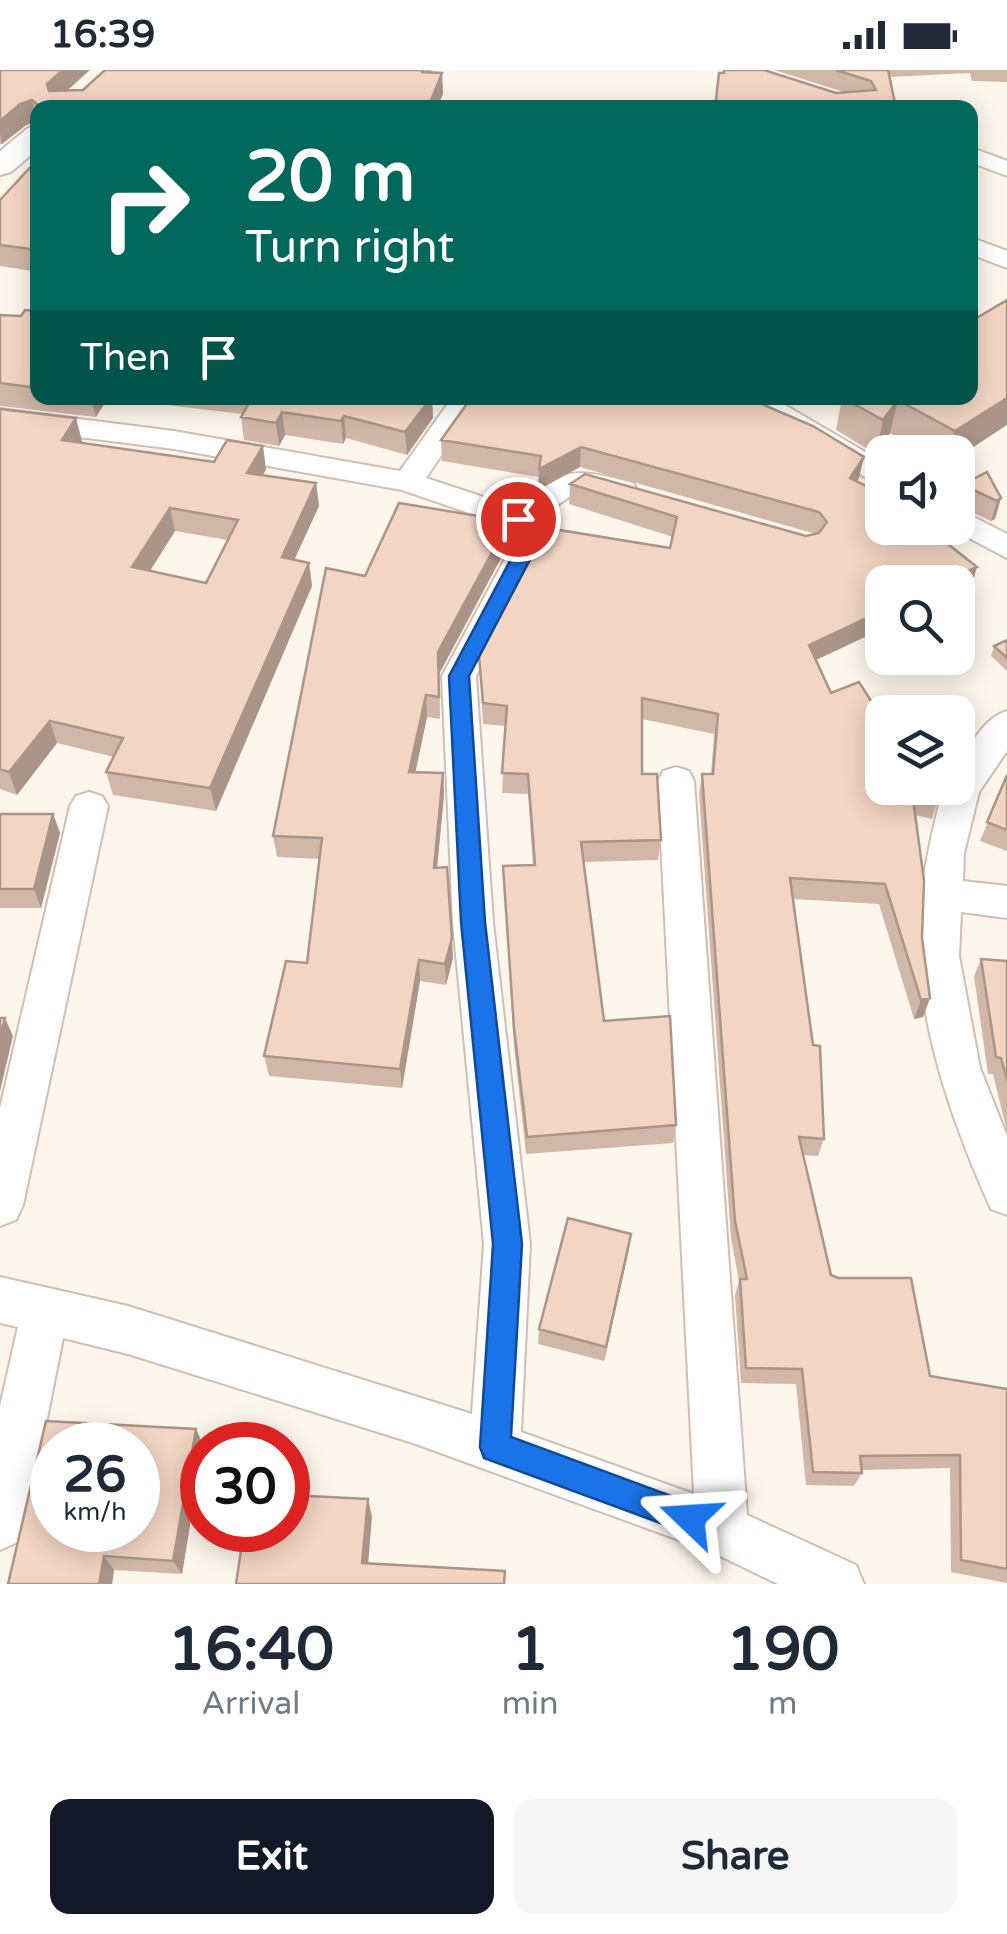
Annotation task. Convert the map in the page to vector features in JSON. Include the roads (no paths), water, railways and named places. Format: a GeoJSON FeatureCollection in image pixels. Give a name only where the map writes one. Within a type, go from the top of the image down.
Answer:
{"type":"FeatureCollection","features":[{"type":"Feature","properties":{"kind":"street"},"geometry":{"type":"LineString","coordinates":[[0,166],[30,141]]}},
{"type":"Feature","properties":{"kind":"street"},"geometry":{"type":"LineString","coordinates":[[978,157],[1007,169]]}},
{"type":"Feature","properties":{"kind":"street"},"geometry":{"type":"LineString","coordinates":[[978,176],[1007,169]]}},
{"type":"Feature","properties":{"kind":"street"},"geometry":{"type":"LineString","coordinates":[[978,248],[1007,260]]}},
{"type":"Feature","properties":{"kind":"street"},"geometry":{"type":"LineString","coordinates":[[408,482],[461,405]]}},
{"type":"Feature","properties":{"kind":"street"},"geometry":{"type":"LineString","coordinates":[[766,405],[865,464]]}},
{"type":"Feature","properties":{"kind":"street"},"geometry":{"type":"LineString","coordinates":[[0,418],[174,440],[408,482],[518,519],[528,530],[528,544],[459,676],[473,922],[508,1244],[495,1447]]}},
{"type":"Feature","properties":{"kind":"street"},"geometry":{"type":"LineString","coordinates":[[518,519],[579,480],[654,499]]}},
{"type":"Feature","properties":{"kind":"street"},"geometry":{"type":"LineString","coordinates":[[975,529],[1007,548]]}},
{"type":"Feature","properties":{"kind":"street"},"geometry":{"type":"LineString","coordinates":[[1007,724],[962,789],[945,853],[939,956],[960,1068],[1007,1194]]}},
{"type":"Feature","properties":{"kind":"street"},"geometry":{"type":"LineString","coordinates":[[676,782],[722,1530]]}},
{"type":"Feature","properties":{"kind":"street"},"geometry":{"type":"LineString","coordinates":[[0,1206],[89,806]]}},
{"type":"Feature","properties":{"kind":"street"},"geometry":{"type":"LineString","coordinates":[[943,894],[1007,902]]}},
{"type":"Feature","properties":{"kind":"street"},"geometry":{"type":"LineString","coordinates":[[0,1524],[22,1306],[128,1330],[495,1447],[722,1530],[837,1584]]}}]}
